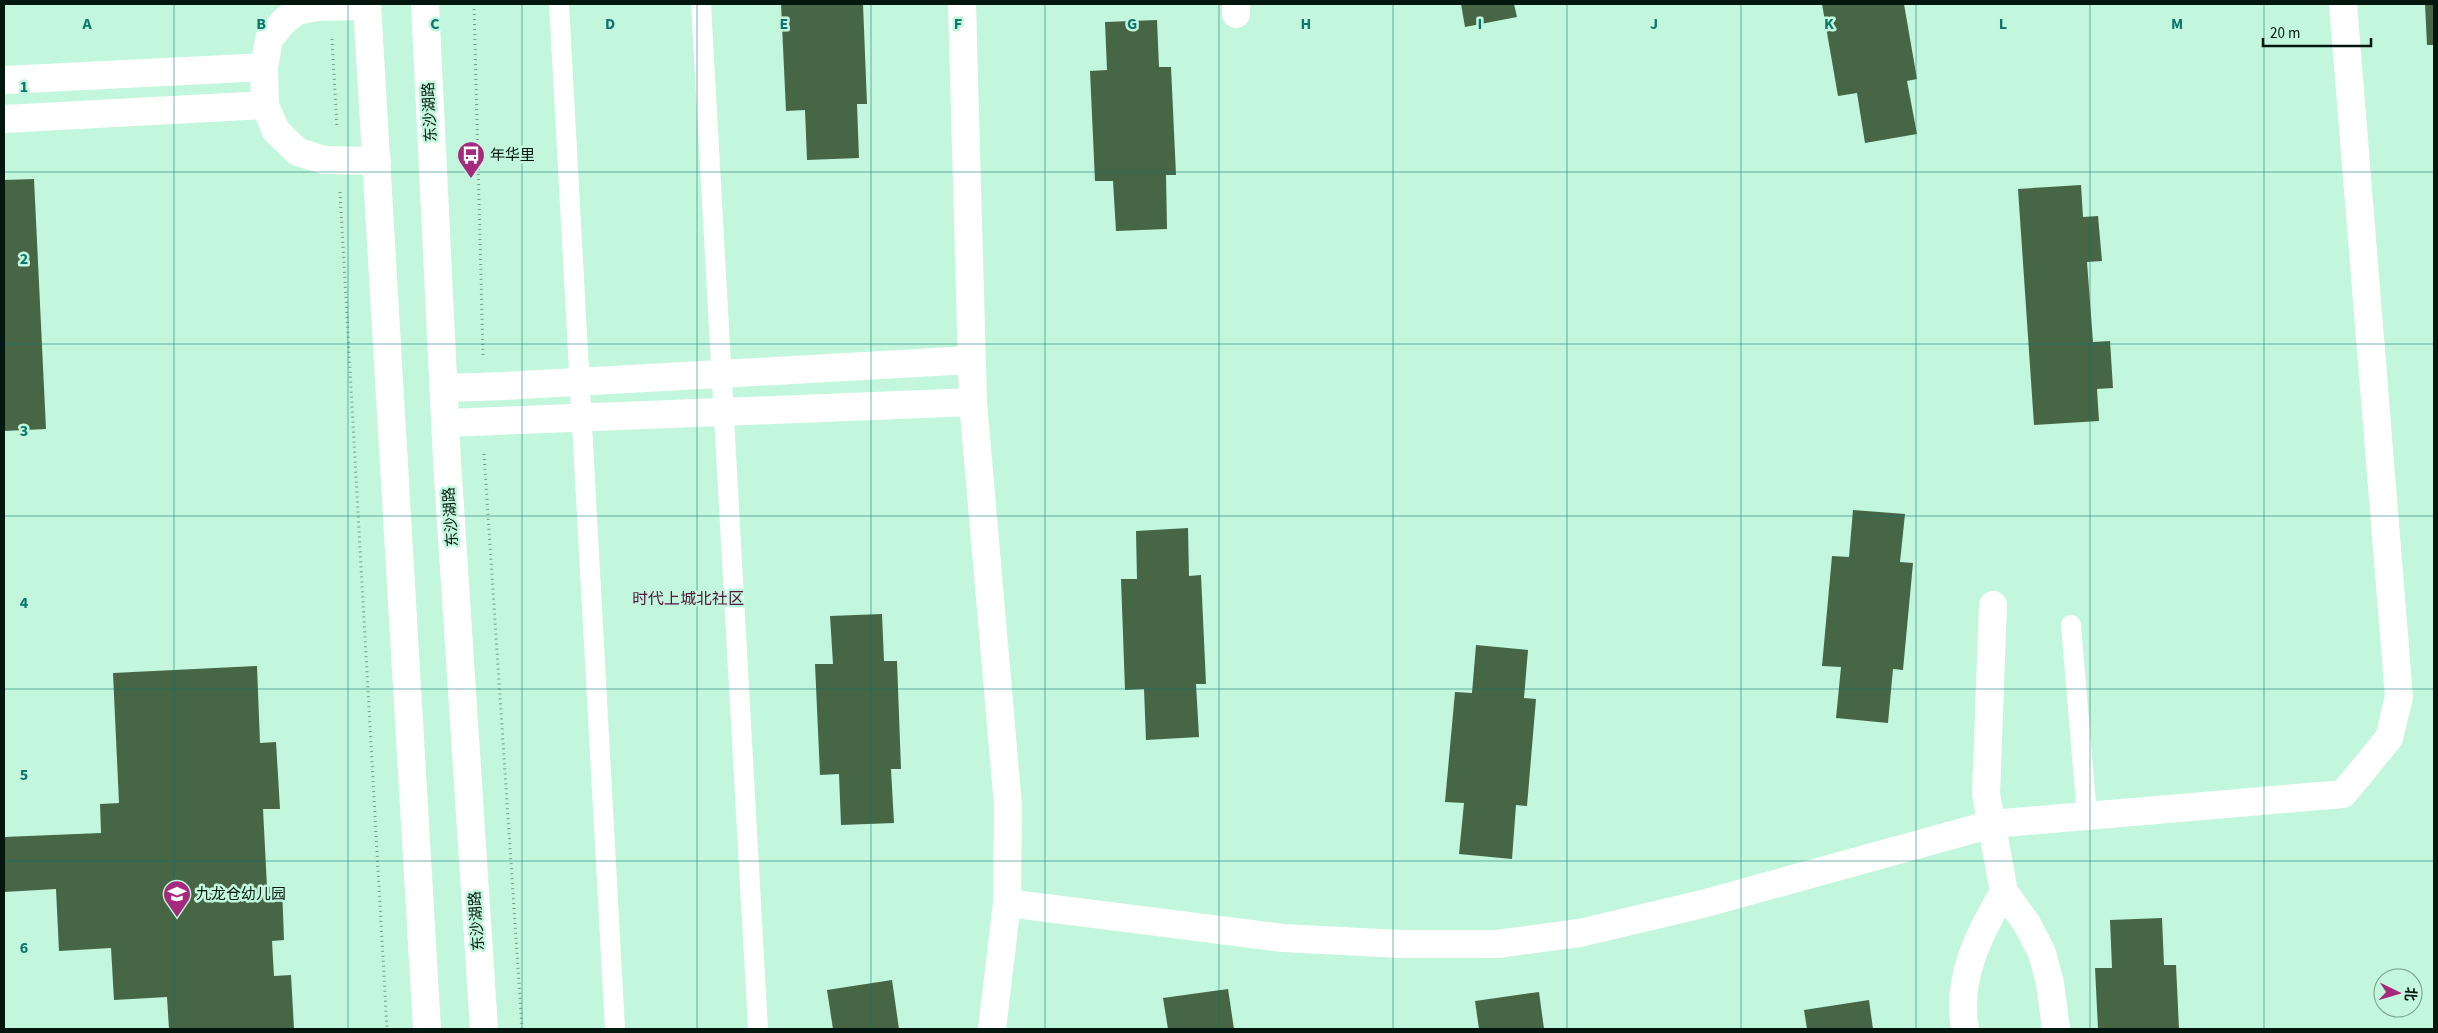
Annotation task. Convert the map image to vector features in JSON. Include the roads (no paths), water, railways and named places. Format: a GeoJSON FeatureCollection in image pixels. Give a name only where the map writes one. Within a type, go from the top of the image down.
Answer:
{"type":"FeatureCollection","features":[{"type":"Feature","properties":{"kind":"street","name":"东沙湖路"},"geometry":{"type":"LineString","coordinates":[[424,4],[446,423],[484,1029]]}},
{"type":"Feature","properties":{"kind":"street"},"geometry":{"type":"LineString","coordinates":[[962,4],[972,402],[1008,806],[1007,903],[992,1029]]}},
{"type":"Feature","properties":{"kind":"street"},"geometry":{"type":"LineString","coordinates":[[1007,903],[1284,938],[1401,944],[1497,944],[1579,933],[1696,905],[1992,824],[2343,794],[2389,738],[2399,697],[2343,4]]}},
{"type":"Feature","properties":{"kind":"street"},"geometry":{"type":"LineString","coordinates":[[377,161],[324,160],[298,152],[276,131],[265,105],[264,68],[269,39],[284,21],[297,10],[367,5],[377,161],[426,1029]]}},
{"type":"Feature","properties":{"kind":"street"},"geometry":{"type":"LineString","coordinates":[[4,80],[264,68]]}},
{"type":"Feature","properties":{"kind":"street"},"geometry":{"type":"LineString","coordinates":[[4,119],[265,105]]}},
{"type":"Feature","properties":{"kind":"street"},"geometry":{"type":"LineString","coordinates":[[444,388],[971,360]]}},
{"type":"Feature","properties":{"kind":"street"},"geometry":{"type":"LineString","coordinates":[[446,423],[972,402]]}},
{"type":"Feature","properties":{"kind":"street"},"geometry":{"type":"LineString","coordinates":[[1993,605],[1986,794],[2004,892],[2027,924],[2042,953],[2050,983],[2056,1029]]}},
{"type":"Feature","properties":{"kind":"street"},"geometry":{"type":"LineString","coordinates":[[1965,1029],[1965,991],[1969,962],[1983,926],[2004,892]]}},
{"type":"Feature","properties":{"kind":"lane"},"geometry":{"type":"LineString","coordinates":[[559,4],[580,418],[616,1029]]}},
{"type":"Feature","properties":{"kind":"lane"},"geometry":{"type":"LineString","coordinates":[[701,4],[758,1029]]}},
{"type":"Feature","properties":{"kind":"lane"},"geometry":{"type":"LineString","coordinates":[[2071,625],[2087,816]]}},
{"type":"Feature","properties":{"kind":"place","name":"年华里"},"geometry":{"type":"Point","coordinates":[471,179]}},
{"type":"Feature","properties":{"kind":"place","name":"九龙仓幼儿园"},"geometry":{"type":"Point","coordinates":[177,918]}},
{"type":"Feature","properties":{"kind":"district","name":"时代上城北社区"},"geometry":{"type":"Point","coordinates":[688,599]}}]}
